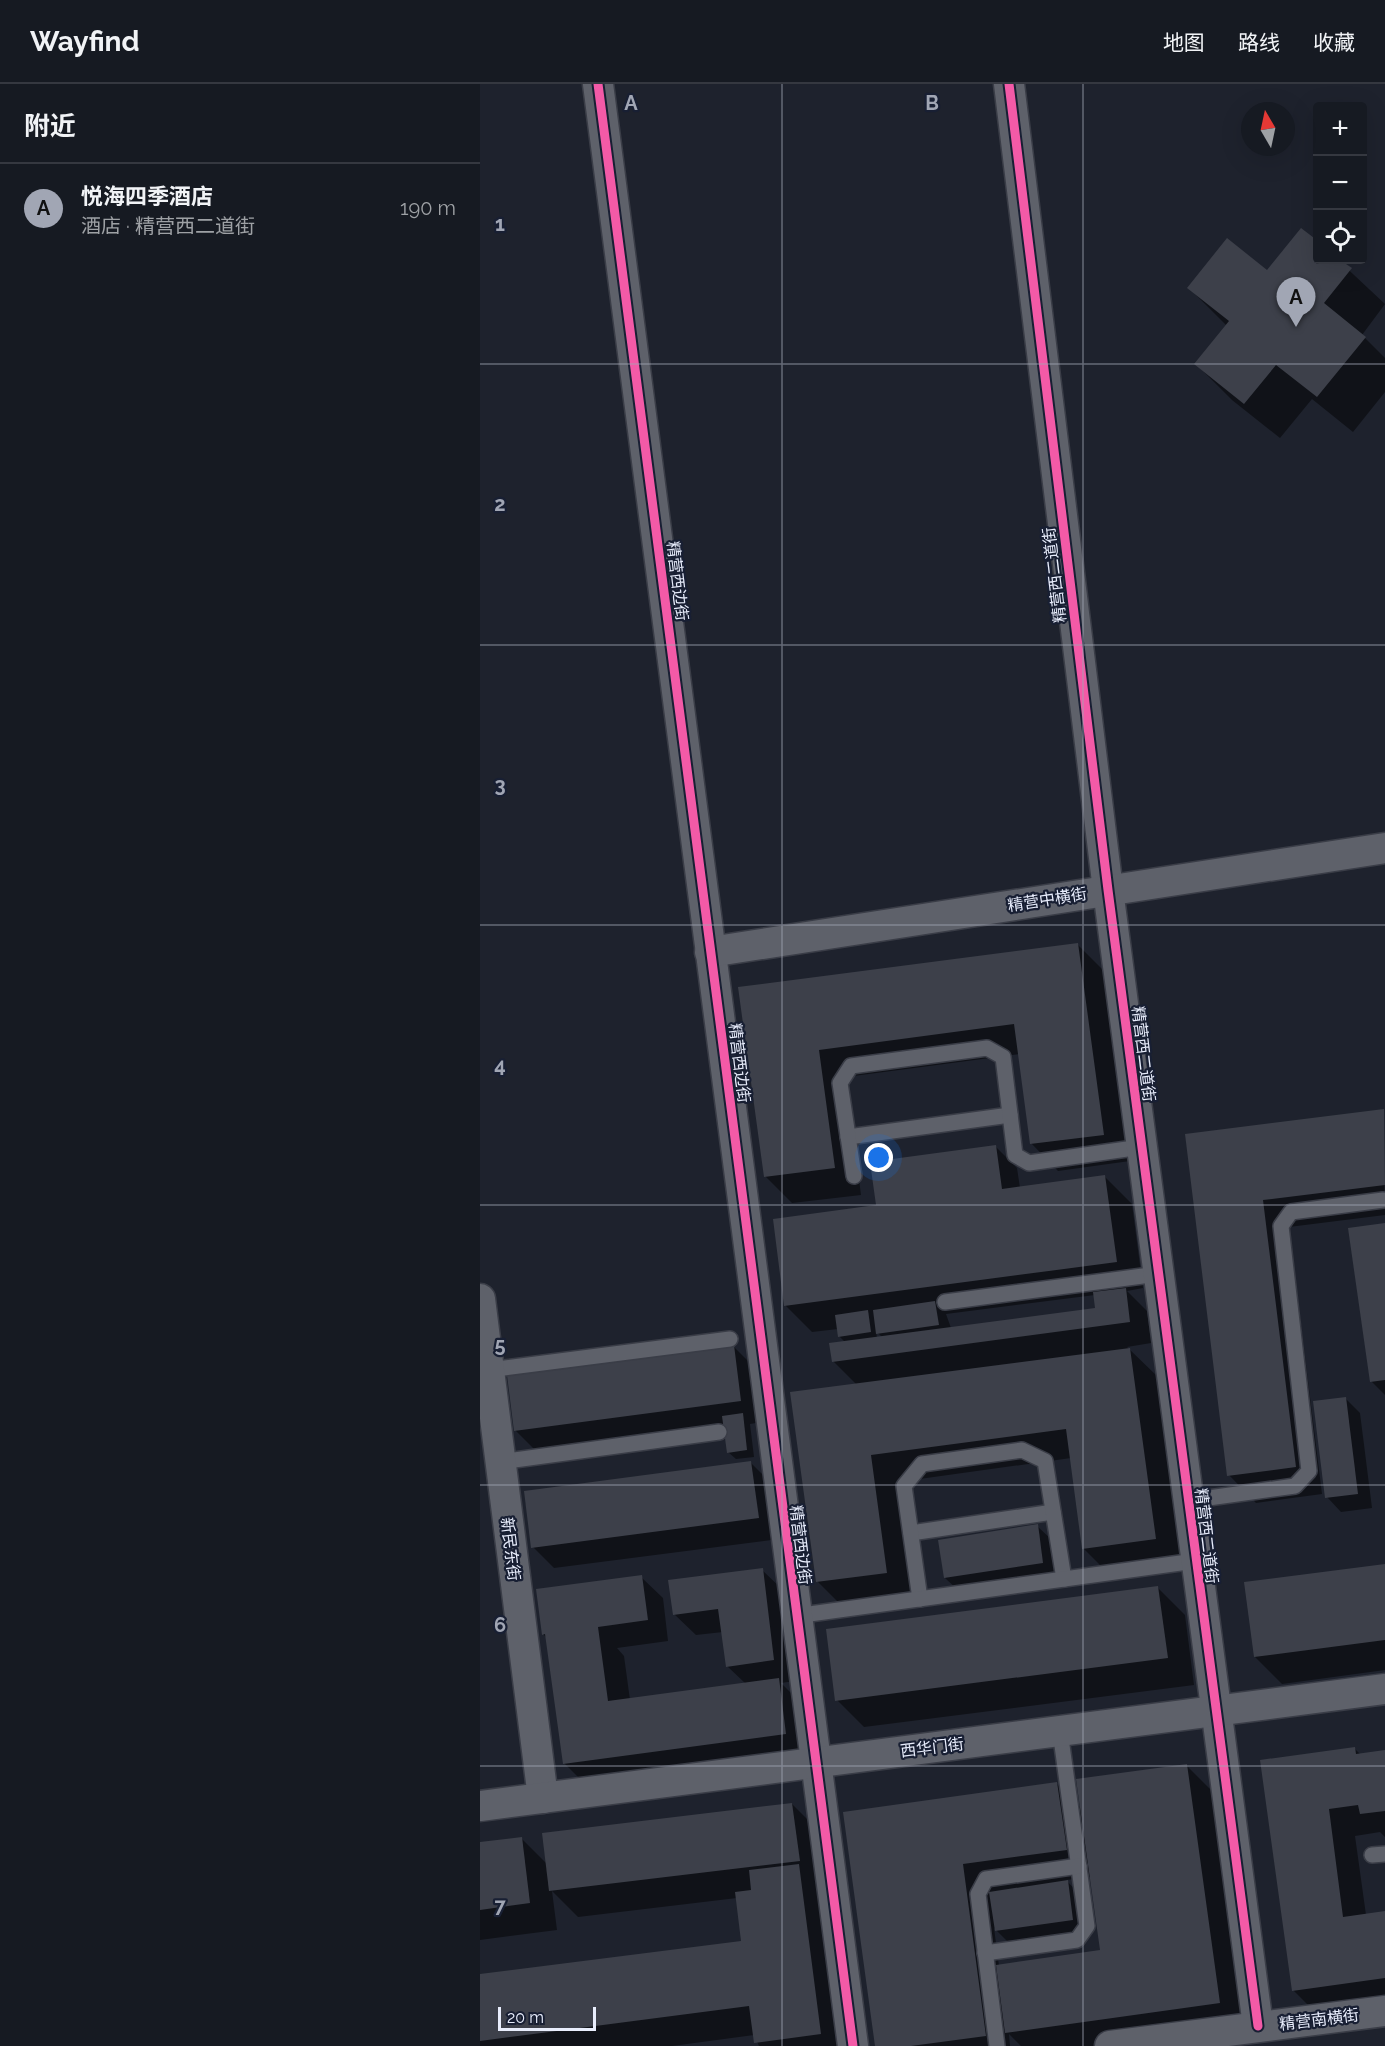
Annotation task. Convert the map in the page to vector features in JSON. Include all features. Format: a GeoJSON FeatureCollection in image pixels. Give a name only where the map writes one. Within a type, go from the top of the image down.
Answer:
{"type":"FeatureCollection","features":[{"type":"Feature","properties":{"kind":"street","name":"精营西边街"},"geometry":{"type":"LineString","coordinates":[[598,84],[795,1616],[853,2046]]}},
{"type":"Feature","properties":{"kind":"street","name":"精营西二道街"},"geometry":{"type":"LineString","coordinates":[[1009,84],[1108,890],[1257,2026]]}},
{"type":"Feature","properties":{"kind":"street","name":"精营中横街"},"geometry":{"type":"LineString","coordinates":[[710,952],[1385,848]]}},
{"type":"Feature","properties":{"kind":"street","name":"新民东街"},"geometry":{"type":"LineString","coordinates":[[480,1299],[543,1798]]}},
{"type":"Feature","properties":{"kind":"street","name":"西华门街"},"geometry":{"type":"LineString","coordinates":[[480,1806],[1385,1689]]}},
{"type":"Feature","properties":{"kind":"street","name":"精营南横街"},"geometry":{"type":"LineString","coordinates":[[1110,2046],[1385,2011]]}},
{"type":"Feature","properties":{"kind":"lane"},"geometry":{"type":"LineString","coordinates":[[854,1176],[840,1083],[850,1066],[987,1048],[1002,1057],[1016,1155],[1029,1163],[1141,1147]]}},
{"type":"Feature","properties":{"kind":"lane"},"geometry":{"type":"LineString","coordinates":[[848,1137],[1010,1115]]}},
{"type":"Feature","properties":{"kind":"lane"},"geometry":{"type":"LineString","coordinates":[[1187,1501],[1295,1486],[1309,1471],[1281,1226],[1291,1212],[1383,1200]]}},
{"type":"Feature","properties":{"kind":"lane"},"geometry":{"type":"LineString","coordinates":[[945,1302],[1158,1274]]}},
{"type":"Feature","properties":{"kind":"lane"},"geometry":{"type":"LineString","coordinates":[[489,1370],[730,1339]]}},
{"type":"Feature","properties":{"kind":"lane"},"geometry":{"type":"LineString","coordinates":[[501,1462],[720,1432]]}},
{"type":"Feature","properties":{"kind":"lane"},"geometry":{"type":"LineString","coordinates":[[920,1599],[904,1486],[922,1464],[933,1462],[1022,1450],[1045,1461],[1064,1579]]}},
{"type":"Feature","properties":{"kind":"lane"},"geometry":{"type":"LineString","coordinates":[[911,1533],[1053,1512]]}},
{"type":"Feature","properties":{"kind":"lane"},"geometry":{"type":"LineString","coordinates":[[795,1616],[1195,1561]]}},
{"type":"Feature","properties":{"kind":"lane"},"geometry":{"type":"LineString","coordinates":[[985,1953],[1077,1940],[1087,1926],[1060,1731]]}},
{"type":"Feature","properties":{"kind":"lane"},"geometry":{"type":"LineString","coordinates":[[998,2046],[978,1894],[986,1879],[1079,1866]]}},
{"type":"Feature","properties":{"kind":"building"},"geometry":{"type":"Polygon","coordinates":[[[1301,228],[1313,237],[1313,264],[1346,264],[1352,268],[1324,303],[1366,337],[1317,397],[1276,365],[1244,404],[1194,364],[1229,321],[1187,288],[1227,238],[1267,270],[1301,228]]]}},
{"type":"Feature","properties":{"kind":"building"},"geometry":{"type":"Polygon","coordinates":[[[1078,943],[1104,1135],[1030,1144],[1014,1024],[819,1050],[835,1168],[764,1177],[738,987],[1078,943]]]}},
{"type":"Feature","properties":{"kind":"building"},"geometry":{"type":"Polygon","coordinates":[[[1384,1109],[1385,1185],[1263,1200],[1296,1467],[1227,1476],[1185,1134],[1384,1109]]]}},
{"type":"Feature","properties":{"kind":"building"},"geometry":{"type":"Polygon","coordinates":[[[996,1145],[1002,1189],[1105,1175],[1117,1262],[784,1306],[773,1219],[876,1205],[870,1162],[996,1145]]]}},
{"type":"Feature","properties":{"kind":"building"},"geometry":{"type":"Polygon","coordinates":[[[1385,1223],[1385,1380],[1370,1382],[1348,1228],[1385,1223]]]}},
{"type":"Feature","properties":{"kind":"building"},"geometry":{"type":"Polygon","coordinates":[[[1126,1288],[1130,1322],[832,1362],[829,1343],[1095,1308],[1093,1292],[1126,1288]]]}},
{"type":"Feature","properties":{"kind":"building"},"geometry":{"type":"Polygon","coordinates":[[[935,1301],[939,1325],[876,1334],[873,1310],[935,1301]]]}},
{"type":"Feature","properties":{"kind":"building"},"geometry":{"type":"Polygon","coordinates":[[[868,1310],[871,1332],[838,1337],[835,1315],[868,1310]]]}},
{"type":"Feature","properties":{"kind":"building"},"geometry":{"type":"Polygon","coordinates":[[[734,1345],[741,1401],[514,1431],[507,1375],[734,1345]]]}},
{"type":"Feature","properties":{"kind":"building"},"geometry":{"type":"Polygon","coordinates":[[[1130,1348],[1156,1539],[1082,1549],[1066,1429],[871,1455],[887,1573],[816,1582],[790,1392],[1130,1348]]]}},
{"type":"Feature","properties":{"kind":"building"},"geometry":{"type":"Polygon","coordinates":[[[1346,1397],[1358,1494],[1325,1498],[1313,1401],[1346,1397]]]}},
{"type":"Feature","properties":{"kind":"building"},"geometry":{"type":"Polygon","coordinates":[[[743,1413],[747,1450],[727,1453],[722,1416],[743,1413]]]}},
{"type":"Feature","properties":{"kind":"building"},"geometry":{"type":"Polygon","coordinates":[[[751,1461],[759,1518],[531,1548],[524,1491],[751,1461]]]}},
{"type":"Feature","properties":{"kind":"building"},"geometry":{"type":"Polygon","coordinates":[[[1038,1524],[1043,1563],[944,1578],[938,1540],[1038,1524]]]}},
{"type":"Feature","properties":{"kind":"building"},"geometry":{"type":"Polygon","coordinates":[[[1385,1564],[1385,1640],[1254,1657],[1244,1582],[1385,1564]]]}},
{"type":"Feature","properties":{"kind":"building"},"geometry":{"type":"Polygon","coordinates":[[[763,1568],[774,1660],[726,1667],[718,1609],[673,1615],[668,1580],[763,1568]]]}},
{"type":"Feature","properties":{"kind":"building"},"geometry":{"type":"Polygon","coordinates":[[[642,1575],[648,1620],[598,1627],[608,1701],[779,1678],[786,1734],[563,1764],[545,1634],[542,1635],[536,1589],[642,1575]]]}},
{"type":"Feature","properties":{"kind":"building"},"geometry":{"type":"Polygon","coordinates":[[[1158,1586],[1168,1658],[835,1701],[826,1629],[1158,1586]]]}},
{"type":"Feature","properties":{"kind":"building"},"geometry":{"type":"Polygon","coordinates":[[[1355,1747],[1356,1754],[1385,1750],[1385,1811],[1360,1814],[1358,1805],[1329,1809],[1343,1917],[1385,1911],[1385,1978],[1292,1991],[1260,1760],[1355,1747]]]}},
{"type":"Feature","properties":{"kind":"building"},"geometry":{"type":"Polygon","coordinates":[[[1187,1764],[1220,2003],[1005,2033],[996,1965],[1100,1950],[1076,1779],[1187,1764]]]}},
{"type":"Feature","properties":{"kind":"building"},"geometry":{"type":"Polygon","coordinates":[[[1057,1782],[1067,1850],[963,1864],[986,2036],[911,2046],[875,2046],[843,1812],[1057,1782]]]}},
{"type":"Feature","properties":{"kind":"building"},"geometry":{"type":"Polygon","coordinates":[[[792,1803],[800,1861],[549,1891],[542,1833],[792,1803]]]}},
{"type":"Feature","properties":{"kind":"building"},"geometry":{"type":"Polygon","coordinates":[[[522,1837],[530,1903],[480,1910],[480,1842],[522,1837]]]}},
{"type":"Feature","properties":{"kind":"building"},"geometry":{"type":"Polygon","coordinates":[[[799,1864],[821,2034],[754,2043],[749,2006],[480,2041],[480,1974],[741,1941],[735,1892],[751,1890],[749,1870],[799,1864]]]}},
{"type":"Feature","properties":{"kind":"building"},"geometry":{"type":"Polygon","coordinates":[[[1068,1880],[1073,1920],[995,1931],[989,1892],[1068,1880]]]}},
{"type":"Feature","properties":{"kind":"cycle path"},"geometry":{"type":"LineString","coordinates":[[598,84],[853,2046]]}},
{"type":"Feature","properties":{"kind":"cycle path"},"geometry":{"type":"LineString","coordinates":[[1009,84],[1108,890],[1258,2026]]}},
{"type":"Feature","properties":{"kind":"place","name":"悦海四季酒店"},"geometry":{"type":"Point","coordinates":[1296,327]}}]}
